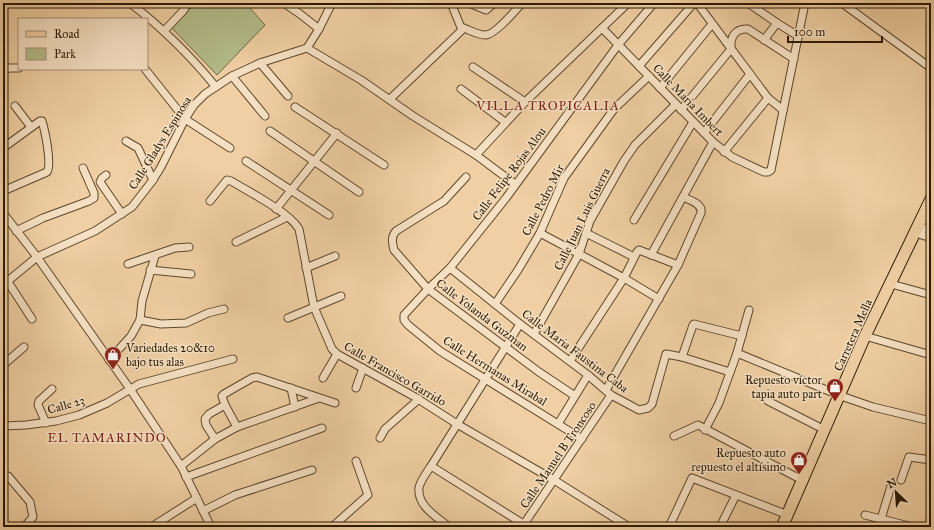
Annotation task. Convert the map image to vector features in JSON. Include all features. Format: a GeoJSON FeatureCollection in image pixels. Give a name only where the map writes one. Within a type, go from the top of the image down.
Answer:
{"type":"FeatureCollection","features":[{"type":"Feature","properties":{"kind":"main road","name":"Carretera Mella"},"geometry":{"type":"LineString","coordinates":[[782,527],[866,336],[931,199]]}},
{"type":"Feature","properties":{"kind":"street"},"geometry":{"type":"LineString","coordinates":[[130,3],[164,31],[192,58],[216,87]]}},
{"type":"Feature","properties":{"kind":"street"},"geometry":{"type":"LineString","coordinates":[[164,31],[185,8],[184,3]]}},
{"type":"Feature","properties":{"kind":"street"},"geometry":{"type":"LineString","coordinates":[[284,3],[319,29]]}},
{"type":"Feature","properties":{"kind":"street"},"geometry":{"type":"LineString","coordinates":[[332,3],[319,29],[307,48],[390,99],[413,116],[476,155],[516,184]]}},
{"type":"Feature","properties":{"kind":"street"},"geometry":{"type":"LineString","coordinates":[[469,3],[486,10],[494,3]]}},
{"type":"Feature","properties":{"kind":"street"},"geometry":{"type":"LineString","coordinates":[[461,27],[488,35],[497,29],[522,3]]}},
{"type":"Feature","properties":{"kind":"street"},"geometry":{"type":"LineString","coordinates":[[476,155],[525,102],[628,3]]}},
{"type":"Feature","properties":{"kind":"street","name":"Calle Felipe Rojas Alou"},"geometry":{"type":"LineString","coordinates":[[404,315],[450,268],[516,184],[618,45],[654,3]]}},
{"type":"Feature","properties":{"kind":"street"},"geometry":{"type":"LineString","coordinates":[[639,66],[696,3],[768,98],[783,110],[805,6],[797,3]]}},
{"type":"Feature","properties":{"kind":"street"},"geometry":{"type":"LineString","coordinates":[[748,3],[798,36]]}},
{"type":"Feature","properties":{"kind":"street"},"geometry":{"type":"LineString","coordinates":[[842,3],[931,68]]}},
{"type":"Feature","properties":{"kind":"street"},"geometry":{"type":"LineString","coordinates":[[390,99],[462,30],[453,4]]}},
{"type":"Feature","properties":{"kind":"street"},"geometry":{"type":"LineString","coordinates":[[764,40],[777,23]]}},
{"type":"Feature","properties":{"kind":"street"},"geometry":{"type":"LineString","coordinates":[[660,88],[712,24]]}},
{"type":"Feature","properties":{"kind":"street","name":"Calle Maria Imbert"},"geometry":{"type":"LineString","coordinates":[[602,28],[678,107],[724,152],[764,172],[771,170],[783,110]]}},
{"type":"Feature","properties":{"kind":"street"},"geometry":{"type":"LineString","coordinates":[[731,49],[730,41],[732,36],[738,31],[748,29],[794,59]]}},
{"type":"Feature","properties":{"kind":"street","name":"Calle Gladys Espinosa"},"geometry":{"type":"LineString","coordinates":[[5,283],[37,257],[95,231],[132,207],[153,180],[194,105],[205,94],[232,76],[260,63],[307,48]]}},
{"type":"Feature","properties":{"kind":"street","name":"Calle Juan Luis Guerra"},"geometry":{"type":"LineString","coordinates":[[534,334],[579,254],[590,221],[624,161],[635,145],[678,107],[731,49]]}},
{"type":"Feature","properties":{"kind":"street"},"geometry":{"type":"LineString","coordinates":[[260,63],[288,96]]}},
{"type":"Feature","properties":{"kind":"street"},"geometry":{"type":"LineString","coordinates":[[473,67],[525,102]]}},
{"type":"Feature","properties":{"kind":"street"},"geometry":{"type":"LineString","coordinates":[[3,71],[9,68],[18,68]]}},
{"type":"Feature","properties":{"kind":"street"},"geometry":{"type":"LineString","coordinates":[[146,70],[185,119],[230,148]]}},
{"type":"Feature","properties":{"kind":"street"},"geometry":{"type":"LineString","coordinates":[[704,133],[750,74]]}},
{"type":"Feature","properties":{"kind":"street"},"geometry":{"type":"LineString","coordinates":[[232,76],[265,116]]}},
{"type":"Feature","properties":{"kind":"street","name":"Calle Pedro Mir"},"geometry":{"type":"LineString","coordinates":[[495,304],[518,270],[540,233],[564,178],[614,109],[649,76]]}},
{"type":"Feature","properties":{"kind":"street"},"geometry":{"type":"LineString","coordinates":[[461,89],[505,122]]}},
{"type":"Feature","properties":{"kind":"street"},"geometry":{"type":"LineString","coordinates":[[724,152],[768,98]]}},
{"type":"Feature","properties":{"kind":"street"},"geometry":{"type":"LineString","coordinates":[[15,106],[32,127]]}},
{"type":"Feature","properties":{"kind":"street"},"geometry":{"type":"LineString","coordinates":[[295,107],[384,165]]}},
{"type":"Feature","properties":{"kind":"street"},"geometry":{"type":"LineString","coordinates":[[3,148],[40,121],[43,123],[49,169],[46,172],[3,191]]}},
{"type":"Feature","properties":{"kind":"street"},"geometry":{"type":"LineString","coordinates":[[634,220],[693,122]]}},
{"type":"Feature","properties":{"kind":"street"},"geometry":{"type":"LineString","coordinates":[[270,131],[359,192]]}},
{"type":"Feature","properties":{"kind":"street"},"geometry":{"type":"LineString","coordinates":[[276,209],[337,133]]}},
{"type":"Feature","properties":{"kind":"street"},"geometry":{"type":"LineString","coordinates":[[126,142],[138,148],[153,180]]}},
{"type":"Feature","properties":{"kind":"street"},"geometry":{"type":"LineString","coordinates":[[651,255],[713,142]]}},
{"type":"Feature","properties":{"kind":"street"},"geometry":{"type":"LineString","coordinates":[[246,161],[329,215]]}},
{"type":"Feature","properties":{"kind":"street"},"geometry":{"type":"LineString","coordinates":[[16,230],[94,198],[94,192],[83,168]]}},
{"type":"Feature","properties":{"kind":"street"},"geometry":{"type":"LineString","coordinates":[[106,175],[100,182],[122,214]]}},
{"type":"Feature","properties":{"kind":"street","name":"Calle Yolanda Guzman"},"geometry":{"type":"LineString","coordinates":[[466,177],[444,200],[404,226],[392,236],[394,250],[428,289],[539,372],[575,396]]}},
{"type":"Feature","properties":{"kind":"street","name":"Calle Francisco Garrido"},"geometry":{"type":"LineString","coordinates":[[210,201],[227,180],[229,180],[276,209],[295,223],[299,229],[314,307],[332,349],[336,354],[419,399],[457,424],[554,480],[629,527]]}},
{"type":"Feature","properties":{"kind":"street","name":"Calle Manuel B Troncoso"},"geometry":{"type":"LineString","coordinates":[[525,526],[582,439],[609,393],[678,265],[702,209],[700,206],[683,197]]}},
{"type":"Feature","properties":{"kind":"street"},"geometry":{"type":"LineString","coordinates":[[3,213],[37,257],[144,410],[181,466],[211,527]]}},
{"type":"Feature","properties":{"kind":"street"},"geometry":{"type":"LineString","coordinates":[[236,242],[288,217]]}},
{"type":"Feature","properties":{"kind":"street"},"geometry":{"type":"LineString","coordinates":[[916,233],[931,226]]}},
{"type":"Feature","properties":{"kind":"street"},"geometry":{"type":"LineString","coordinates":[[540,233],[624,278],[659,299]]}},
{"type":"Feature","properties":{"kind":"street"},"geometry":{"type":"LineString","coordinates":[[586,233],[634,257]]}},
{"type":"Feature","properties":{"kind":"street"},"geometry":{"type":"LineString","coordinates":[[916,233],[931,238]]}},
{"type":"Feature","properties":{"kind":"street"},"geometry":{"type":"LineString","coordinates":[[128,264],[175,248],[189,246]]}},
{"type":"Feature","properties":{"kind":"street"},"geometry":{"type":"LineString","coordinates":[[570,361],[624,278],[634,257],[640,250],[678,265]]}},
{"type":"Feature","properties":{"kind":"street"},"geometry":{"type":"LineString","coordinates":[[109,360],[131,336],[140,320],[142,301],[155,256]]}},
{"type":"Feature","properties":{"kind":"street"},"geometry":{"type":"LineString","coordinates":[[306,268],[335,256]]}},
{"type":"Feature","properties":{"kind":"street","name":"Calle Maria Faustina Caba"},"geometry":{"type":"LineString","coordinates":[[450,268],[609,393],[639,410],[648,408],[652,404],[665,354],[682,357],[730,372]]}},
{"type":"Feature","properties":{"kind":"street"},"geometry":{"type":"LineString","coordinates":[[150,270],[191,274]]}},
{"type":"Feature","properties":{"kind":"street"},"geometry":{"type":"LineString","coordinates":[[5,283],[32,319]]}},
{"type":"Feature","properties":{"kind":"street"},"geometry":{"type":"LineString","coordinates":[[891,284],[931,295]]}},
{"type":"Feature","properties":{"kind":"street"},"geometry":{"type":"LineString","coordinates":[[288,318],[341,296]]}},
{"type":"Feature","properties":{"kind":"street"},"geometry":{"type":"LineString","coordinates":[[140,320],[161,324],[186,322],[208,313],[224,309]]}},
{"type":"Feature","properties":{"kind":"street"},"geometry":{"type":"LineString","coordinates":[[705,430],[719,403],[737,353],[749,310]]}},
{"type":"Feature","properties":{"kind":"street","name":"Calle Hermanas Mirabal"},"geometry":{"type":"LineString","coordinates":[[404,315],[404,320],[408,325],[440,351],[582,439]]}},
{"type":"Feature","properties":{"kind":"street"},"geometry":{"type":"LineString","coordinates":[[449,527],[426,508],[420,497],[419,488],[485,378],[520,324]]}},
{"type":"Feature","properties":{"kind":"street"},"geometry":{"type":"LineString","coordinates":[[682,357],[694,324],[742,336]]}},
{"type":"Feature","properties":{"kind":"street"},"geometry":{"type":"LineString","coordinates":[[866,336],[931,354]]}},
{"type":"Feature","properties":{"kind":"street"},"geometry":{"type":"LineString","coordinates":[[3,364],[24,347]]}},
{"type":"Feature","properties":{"kind":"street"},"geometry":{"type":"LineString","coordinates":[[737,353],[840,396],[873,407],[931,421]]}},
{"type":"Feature","properties":{"kind":"street"},"geometry":{"type":"LineString","coordinates":[[323,378],[336,354]]}},
{"type":"Feature","properties":{"kind":"street","name":"Calle 23"},"geometry":{"type":"LineString","coordinates":[[3,426],[26,426],[79,415],[107,402],[139,384],[233,359]]}},
{"type":"Feature","properties":{"kind":"street"},"geometry":{"type":"LineString","coordinates":[[356,388],[363,368]]}},
{"type":"Feature","properties":{"kind":"street"},"geometry":{"type":"LineString","coordinates":[[558,424],[588,375]]}},
{"type":"Feature","properties":{"kind":"street"},"geometry":{"type":"LineString","coordinates":[[237,428],[223,400],[224,394],[252,378],[257,377],[335,403]]}},
{"type":"Feature","properties":{"kind":"street"},"geometry":{"type":"LineString","coordinates":[[291,388],[295,406]]}},
{"type":"Feature","properties":{"kind":"street"},"geometry":{"type":"LineString","coordinates":[[46,423],[38,405],[39,401],[52,389]]}},
{"type":"Feature","properties":{"kind":"street"},"geometry":{"type":"LineString","coordinates":[[181,466],[215,439],[237,428],[318,398]]}},
{"type":"Feature","properties":{"kind":"street"},"geometry":{"type":"LineString","coordinates":[[380,438],[385,429],[419,399]]}},
{"type":"Feature","properties":{"kind":"street"},"geometry":{"type":"LineString","coordinates":[[768,401],[825,430]]}},
{"type":"Feature","properties":{"kind":"street"},"geometry":{"type":"LineString","coordinates":[[215,439],[206,425],[205,419],[209,414],[225,404]]}},
{"type":"Feature","properties":{"kind":"street"},"geometry":{"type":"LineString","coordinates":[[674,436],[696,425],[802,480]]}},
{"type":"Feature","properties":{"kind":"street"},"geometry":{"type":"LineString","coordinates":[[186,477],[322,428]]}},
{"type":"Feature","properties":{"kind":"street"},"geometry":{"type":"LineString","coordinates":[[901,480],[908,458],[911,457],[931,460]]}},
{"type":"Feature","properties":{"kind":"street"},"geometry":{"type":"LineString","coordinates":[[332,527],[368,495],[356,461]]}},
{"type":"Feature","properties":{"kind":"street"},"geometry":{"type":"LineString","coordinates":[[431,466],[525,526]]}},
{"type":"Feature","properties":{"kind":"street"},"geometry":{"type":"LineString","coordinates":[[203,510],[235,495],[312,470]]}},
{"type":"Feature","properties":{"kind":"street"},"geometry":{"type":"LineString","coordinates":[[3,483],[8,476],[30,502],[33,517],[24,527]]}},
{"type":"Feature","properties":{"kind":"street"},"geometry":{"type":"LineString","coordinates":[[668,527],[691,478],[788,515]]}},
{"type":"Feature","properties":{"kind":"street"},"geometry":{"type":"LineString","coordinates":[[881,519],[891,486]]}},
{"type":"Feature","properties":{"kind":"street"},"geometry":{"type":"LineString","coordinates":[[720,527],[736,495]]}},
{"type":"Feature","properties":{"kind":"street"},"geometry":{"type":"LineString","coordinates":[[153,526],[197,498]]}},
{"type":"Feature","properties":{"kind":"street"},"geometry":{"type":"LineString","coordinates":[[866,515],[913,527]]}},
{"type":"Feature","properties":{"kind":"green space"},"geometry":{"type":"Polygon","coordinates":[[[204,3],[241,3],[249,7],[265,25],[217,75],[169,25],[190,9],[204,3]]]}},
{"type":"Feature","properties":{"kind":"place","name":"Variedades 20&10 bajo tus alas"},"geometry":{"type":"Point","coordinates":[113,370]}},
{"type":"Feature","properties":{"kind":"place","name":"Repuesto víctor tapia auto part"},"geometry":{"type":"Point","coordinates":[835,402]}},
{"type":"Feature","properties":{"kind":"place","name":"Repuesto auto repuesto el altísimo"},"geometry":{"type":"Point","coordinates":[799,475]}},
{"type":"Feature","properties":{"kind":"district","name":"VILLA TROPICALIA"},"geometry":{"type":"Point","coordinates":[548,106]}},
{"type":"Feature","properties":{"kind":"district","name":"EL TAMARINDO"},"geometry":{"type":"Point","coordinates":[107,438]}}]}
